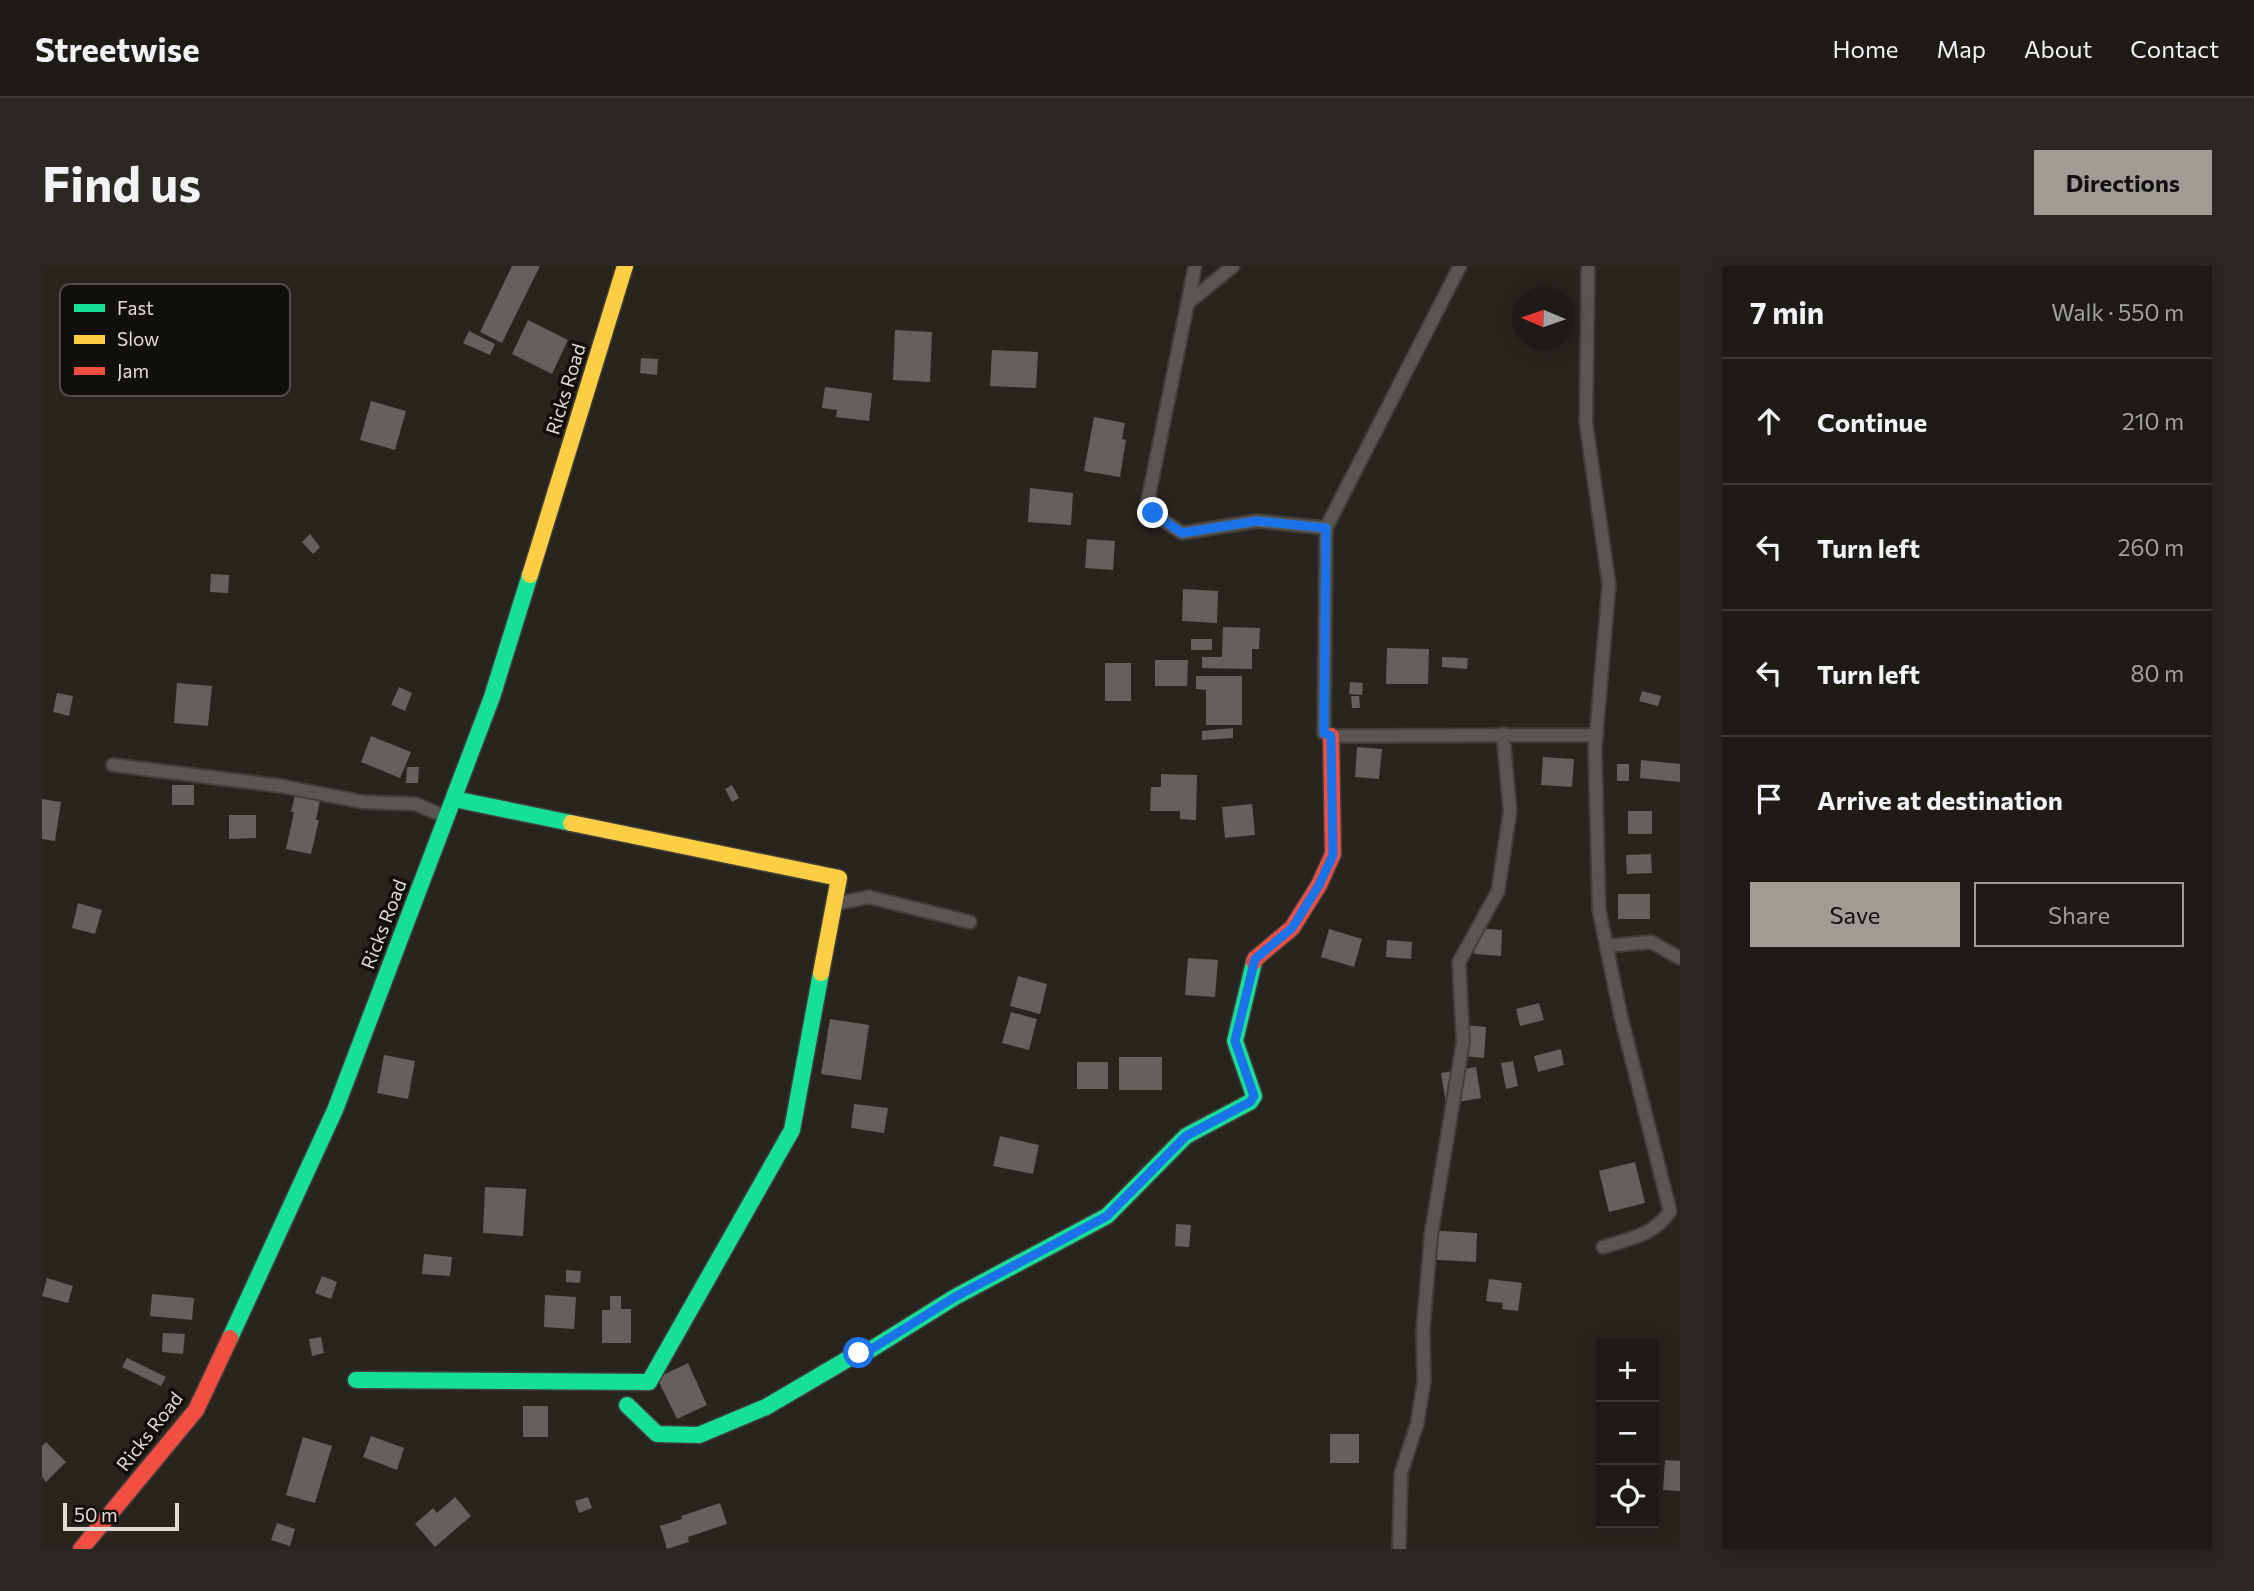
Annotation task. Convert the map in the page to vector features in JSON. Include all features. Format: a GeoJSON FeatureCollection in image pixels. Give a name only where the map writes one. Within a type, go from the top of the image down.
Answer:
{"type":"FeatureCollection","features":[{"type":"Feature","properties":{"kind":"street","name":"Ricks Road"},"geometry":{"type":"LineString","coordinates":[[80,1549],[196,1410],[335,1110],[492,697],[625,266]]}},
{"type":"Feature","properties":{"kind":"street"},"geometry":{"type":"LineString","coordinates":[[1195,266],[1148,500],[1153,513],[1182,533],[1257,521],[1326,528]]}},
{"type":"Feature","properties":{"kind":"street"},"geometry":{"type":"LineString","coordinates":[[1188,303],[1233,266]]}},
{"type":"Feature","properties":{"kind":"street"},"geometry":{"type":"LineString","coordinates":[[1460,266],[1326,528],[1324,733],[1331,736],[1597,735]]}},
{"type":"Feature","properties":{"kind":"street"},"geometry":{"type":"LineString","coordinates":[[1588,266],[1586,423],[1609,585],[1595,762],[1599,910],[1621,1017],[1670,1211],[1659,1226],[1636,1237],[1603,1247]]}},
{"type":"Feature","properties":{"kind":"street"},"geometry":{"type":"LineString","coordinates":[[1399,1549],[1401,1473],[1417,1424],[1424,1382],[1423,1330],[1431,1235],[1462,1042],[1459,962],[1498,891],[1510,811],[1503,734]]}},
{"type":"Feature","properties":{"kind":"street"},"geometry":{"type":"LineString","coordinates":[[627,1405],[657,1434],[699,1435],[766,1407],[859,1353],[870,1350],[955,1297],[1107,1216],[1186,1136],[1250,1102],[1254,1096],[1235,1041],[1255,959],[1292,928],[1319,885],[1333,855],[1331,736]]}},
{"type":"Feature","properties":{"kind":"street"},"geometry":{"type":"LineString","coordinates":[[113,765],[281,786],[363,803],[416,804],[446,817]]}},
{"type":"Feature","properties":{"kind":"street"},"geometry":{"type":"LineString","coordinates":[[355,1380],[649,1382],[792,1130],[839,878],[453,799]]}},
{"type":"Feature","properties":{"kind":"street"},"geometry":{"type":"LineString","coordinates":[[834,904],[869,897],[970,922]]}},
{"type":"Feature","properties":{"kind":"street"},"geometry":{"type":"LineString","coordinates":[[1606,946],[1651,942],[1680,958]]}},
{"type":"Feature","properties":{"kind":"building"},"geometry":{"type":"Polygon","coordinates":[[[512,266],[540,266],[502,343],[480,332],[512,266]]]}},
{"type":"Feature","properties":{"kind":"building"},"geometry":{"type":"Polygon","coordinates":[[[528,320],[568,340],[552,374],[512,354],[528,320]]]}},
{"type":"Feature","properties":{"kind":"building"},"geometry":{"type":"Polygon","coordinates":[[[895,330],[932,332],[930,382],[893,380],[895,330]]]}},
{"type":"Feature","properties":{"kind":"building"},"geometry":{"type":"Polygon","coordinates":[[[469,331],[495,344],[490,355],[463,343],[469,331]]]}},
{"type":"Feature","properties":{"kind":"building"},"geometry":{"type":"Polygon","coordinates":[[[992,350],[1038,352],[1036,388],[990,386],[992,350]]]}},
{"type":"Feature","properties":{"kind":"building"},"geometry":{"type":"Polygon","coordinates":[[[641,358],[658,359],[657,375],[640,373],[641,358]]]}},
{"type":"Feature","properties":{"kind":"building"},"geometry":{"type":"Polygon","coordinates":[[[825,387],[872,393],[869,421],[836,417],[837,410],[822,408],[825,387]]]}},
{"type":"Feature","properties":{"kind":"building"},"geometry":{"type":"Polygon","coordinates":[[[371,401],[406,411],[395,450],[360,440],[371,401]]]}},
{"type":"Feature","properties":{"kind":"building"},"geometry":{"type":"Polygon","coordinates":[[[1094,417],[1125,423],[1122,439],[1126,440],[1120,477],[1084,471],[1094,417]]]}},
{"type":"Feature","properties":{"kind":"building"},"geometry":{"type":"Polygon","coordinates":[[[1030,488],[1073,493],[1071,525],[1028,522],[1030,488]]]}},
{"type":"Feature","properties":{"kind":"building"},"geometry":{"type":"Polygon","coordinates":[[[310,534],[320,547],[313,554],[302,542],[310,534]]]}},
{"type":"Feature","properties":{"kind":"building"},"geometry":{"type":"Polygon","coordinates":[[[1087,539],[1115,541],[1113,570],[1085,568],[1087,539]]]}},
{"type":"Feature","properties":{"kind":"building"},"geometry":{"type":"Polygon","coordinates":[[[211,574],[229,575],[228,593],[210,592],[211,574]]]}},
{"type":"Feature","properties":{"kind":"building"},"geometry":{"type":"Polygon","coordinates":[[[1183,589],[1218,591],[1217,623],[1182,621],[1183,589]]]}},
{"type":"Feature","properties":{"kind":"building"},"geometry":{"type":"Polygon","coordinates":[[[1223,627],[1260,628],[1259,649],[1252,649],[1252,669],[1202,668],[1202,657],[1222,657],[1223,627]]]}},
{"type":"Feature","properties":{"kind":"building"},"geometry":{"type":"Polygon","coordinates":[[[1191,639],[1212,639],[1212,650],[1191,650],[1191,639]]]}},
{"type":"Feature","properties":{"kind":"building"},"geometry":{"type":"Polygon","coordinates":[[[1387,648],[1429,649],[1428,684],[1386,684],[1387,648]]]}},
{"type":"Feature","properties":{"kind":"building"},"geometry":{"type":"Polygon","coordinates":[[[1442,657],[1468,658],[1467,669],[1442,667],[1442,657]]]}},
{"type":"Feature","properties":{"kind":"building"},"geometry":{"type":"Polygon","coordinates":[[[1155,660],[1188,660],[1187,686],[1155,686],[1155,660]]]}},
{"type":"Feature","properties":{"kind":"building"},"geometry":{"type":"Polygon","coordinates":[[[1105,663],[1131,663],[1131,701],[1105,701],[1105,663]]]}},
{"type":"Feature","properties":{"kind":"building"},"geometry":{"type":"Polygon","coordinates":[[[1196,676],[1242,676],[1242,725],[1206,725],[1206,690],[1196,689],[1196,676]]]}},
{"type":"Feature","properties":{"kind":"building"},"geometry":{"type":"Polygon","coordinates":[[[1350,682],[1363,683],[1362,695],[1349,694],[1350,682]]]}},
{"type":"Feature","properties":{"kind":"building"},"geometry":{"type":"Polygon","coordinates":[[[177,683],[212,686],[208,726],[174,723],[177,683]]]}},
{"type":"Feature","properties":{"kind":"building"},"geometry":{"type":"Polygon","coordinates":[[[399,687],[412,693],[405,711],[391,705],[399,687]]]}},
{"type":"Feature","properties":{"kind":"building"},"geometry":{"type":"Polygon","coordinates":[[[1642,691],[1661,696],[1658,706],[1639,701],[1642,691]]]}},
{"type":"Feature","properties":{"kind":"building"},"geometry":{"type":"Polygon","coordinates":[[[57,693],[73,696],[69,716],[53,712],[57,693]]]}},
{"type":"Feature","properties":{"kind":"building"},"geometry":{"type":"Polygon","coordinates":[[[1351,696],[1359,696],[1360,708],[1352,708],[1351,696]]]}},
{"type":"Feature","properties":{"kind":"building"},"geometry":{"type":"Polygon","coordinates":[[[1233,728],[1233,738],[1202,740],[1202,731],[1233,728]]]}},
{"type":"Feature","properties":{"kind":"building"},"geometry":{"type":"Polygon","coordinates":[[[371,736],[411,752],[400,778],[361,762],[371,736]]]}},
{"type":"Feature","properties":{"kind":"building"},"geometry":{"type":"Polygon","coordinates":[[[1357,747],[1382,749],[1379,779],[1355,777],[1357,747]]]}},
{"type":"Feature","properties":{"kind":"building"},"geometry":{"type":"Polygon","coordinates":[[[1543,757],[1574,759],[1572,787],[1541,785],[1543,757]]]}},
{"type":"Feature","properties":{"kind":"building"},"geometry":{"type":"Polygon","coordinates":[[[1641,760],[1680,764],[1680,782],[1640,778],[1641,760]]]}},
{"type":"Feature","properties":{"kind":"building"},"geometry":{"type":"Polygon","coordinates":[[[1617,764],[1629,764],[1629,781],[1617,781],[1617,764]]]}},
{"type":"Feature","properties":{"kind":"building"},"geometry":{"type":"Polygon","coordinates":[[[407,767],[419,767],[418,783],[406,783],[407,767]]]}},
{"type":"Feature","properties":{"kind":"building"},"geometry":{"type":"Polygon","coordinates":[[[1161,774],[1197,775],[1196,820],[1180,819],[1180,811],[1150,811],[1151,787],[1161,787],[1161,774]]]}},
{"type":"Feature","properties":{"kind":"building"},"geometry":{"type":"Polygon","coordinates":[[[172,785],[194,785],[194,805],[172,805],[172,785]]]}},
{"type":"Feature","properties":{"kind":"building"},"geometry":{"type":"Polygon","coordinates":[[[732,785],[739,798],[732,802],[725,789],[732,785]]]}},
{"type":"Feature","properties":{"kind":"building"},"geometry":{"type":"Polygon","coordinates":[[[295,795],[320,800],[316,820],[319,820],[311,854],[286,849],[295,795]]]}},
{"type":"Feature","properties":{"kind":"building"},"geometry":{"type":"Polygon","coordinates":[[[42,799],[61,802],[55,841],[42,839],[42,799]]]}},
{"type":"Feature","properties":{"kind":"building"},"geometry":{"type":"Polygon","coordinates":[[[1252,804],[1255,835],[1225,838],[1222,807],[1252,804]]]}},
{"type":"Feature","properties":{"kind":"building"},"geometry":{"type":"Polygon","coordinates":[[[1628,811],[1652,811],[1652,834],[1628,834],[1628,811]]]}},
{"type":"Feature","properties":{"kind":"building"},"geometry":{"type":"Polygon","coordinates":[[[229,815],[256,815],[256,838],[229,839],[229,815]]]}},
{"type":"Feature","properties":{"kind":"building"},"geometry":{"type":"Polygon","coordinates":[[[1651,854],[1652,873],[1627,874],[1626,855],[1651,854]]]}},
{"type":"Feature","properties":{"kind":"building"},"geometry":{"type":"Polygon","coordinates":[[[1618,894],[1650,894],[1650,919],[1618,919],[1618,894]]]}},
{"type":"Feature","properties":{"kind":"building"},"geometry":{"type":"Polygon","coordinates":[[[78,903],[102,910],[95,934],[72,928],[78,903]]]}},
{"type":"Feature","properties":{"kind":"building"},"geometry":{"type":"Polygon","coordinates":[[[1476,928],[1502,930],[1501,956],[1474,954],[1476,928]]]}},
{"type":"Feature","properties":{"kind":"building"},"geometry":{"type":"Polygon","coordinates":[[[1329,929],[1362,939],[1354,967],[1321,957],[1329,929]]]}},
{"type":"Feature","properties":{"kind":"building"},"geometry":{"type":"Polygon","coordinates":[[[1387,940],[1412,942],[1411,959],[1386,957],[1387,940]]]}},
{"type":"Feature","properties":{"kind":"building"},"geometry":{"type":"Polygon","coordinates":[[[1188,958],[1218,960],[1215,997],[1185,995],[1188,958]]]}},
{"type":"Feature","properties":{"kind":"building"},"geometry":{"type":"Polygon","coordinates":[[[1018,976],[1047,984],[1040,1014],[1010,1006],[1018,976]]]}},
{"type":"Feature","properties":{"kind":"building"},"geometry":{"type":"Polygon","coordinates":[[[1539,1003],[1544,1020],[1520,1026],[1516,1009],[1539,1003]]]}},
{"type":"Feature","properties":{"kind":"building"},"geometry":{"type":"Polygon","coordinates":[[[1011,1012],[1037,1019],[1029,1050],[1002,1043],[1011,1012]]]}},
{"type":"Feature","properties":{"kind":"building"},"geometry":{"type":"Polygon","coordinates":[[[830,1019],[869,1025],[861,1080],[821,1074],[830,1019]]]}},
{"type":"Feature","properties":{"kind":"building"},"geometry":{"type":"Polygon","coordinates":[[[1464,1025],[1486,1027],[1484,1058],[1462,1056],[1464,1025]]]}},
{"type":"Feature","properties":{"kind":"building"},"geometry":{"type":"Polygon","coordinates":[[[1561,1049],[1564,1065],[1538,1072],[1534,1056],[1561,1049]]]}},
{"type":"Feature","properties":{"kind":"building"},"geometry":{"type":"Polygon","coordinates":[[[384,1055],[415,1061],[408,1099],[377,1093],[384,1055]]]}},
{"type":"Feature","properties":{"kind":"building"},"geometry":{"type":"Polygon","coordinates":[[[1119,1057],[1162,1057],[1162,1090],[1119,1090],[1119,1057]]]}},
{"type":"Feature","properties":{"kind":"building"},"geometry":{"type":"Polygon","coordinates":[[[1513,1061],[1518,1086],[1506,1089],[1501,1063],[1513,1061]]]}},
{"type":"Feature","properties":{"kind":"building"},"geometry":{"type":"Polygon","coordinates":[[[1077,1062],[1108,1062],[1108,1089],[1077,1089],[1077,1062]]]}},
{"type":"Feature","properties":{"kind":"building"},"geometry":{"type":"Polygon","coordinates":[[[1476,1067],[1481,1098],[1446,1104],[1441,1073],[1476,1067]]]}},
{"type":"Feature","properties":{"kind":"building"},"geometry":{"type":"Polygon","coordinates":[[[854,1104],[888,1108],[884,1133],[851,1128],[854,1104]]]}},
{"type":"Feature","properties":{"kind":"building"},"geometry":{"type":"Polygon","coordinates":[[[1000,1136],[1039,1145],[1033,1174],[993,1166],[1000,1136]]]}},
{"type":"Feature","properties":{"kind":"building"},"geometry":{"type":"Polygon","coordinates":[[[1635,1162],[1645,1203],[1609,1212],[1599,1171],[1635,1162]]]}},
{"type":"Feature","properties":{"kind":"building"},"geometry":{"type":"Polygon","coordinates":[[[485,1187],[526,1189],[523,1236],[483,1233],[485,1187]]]}},
{"type":"Feature","properties":{"kind":"building"},"geometry":{"type":"Polygon","coordinates":[[[1176,1224],[1191,1225],[1189,1247],[1175,1246],[1176,1224]]]}},
{"type":"Feature","properties":{"kind":"building"},"geometry":{"type":"Polygon","coordinates":[[[1424,1230],[1477,1233],[1476,1262],[1422,1259],[1424,1230]]]}},
{"type":"Feature","properties":{"kind":"building"},"geometry":{"type":"Polygon","coordinates":[[[424,1254],[452,1257],[450,1276],[422,1274],[424,1254]]]}},
{"type":"Feature","properties":{"kind":"building"},"geometry":{"type":"Polygon","coordinates":[[[566,1270],[581,1271],[580,1283],[566,1282],[566,1270]]]}},
{"type":"Feature","properties":{"kind":"building"},"geometry":{"type":"Polygon","coordinates":[[[322,1276],[337,1282],[331,1299],[315,1293],[322,1276]]]}},
{"type":"Feature","properties":{"kind":"building"},"geometry":{"type":"Polygon","coordinates":[[[47,1278],[73,1286],[68,1303],[42,1296],[47,1278]]]}},
{"type":"Feature","properties":{"kind":"building"},"geometry":{"type":"Polygon","coordinates":[[[1489,1279],[1522,1283],[1518,1311],[1502,1309],[1503,1303],[1486,1301],[1489,1279]]]}},
{"type":"Feature","properties":{"kind":"building"},"geometry":{"type":"Polygon","coordinates":[[[152,1294],[194,1298],[192,1320],[150,1316],[152,1294]]]}},
{"type":"Feature","properties":{"kind":"building"},"geometry":{"type":"Polygon","coordinates":[[[545,1295],[576,1297],[574,1329],[544,1327],[545,1295]]]}},
{"type":"Feature","properties":{"kind":"building"},"geometry":{"type":"Polygon","coordinates":[[[610,1296],[621,1296],[621,1309],[631,1309],[631,1343],[602,1343],[602,1310],[610,1310],[610,1296]]]}},
{"type":"Feature","properties":{"kind":"building"},"geometry":{"type":"Polygon","coordinates":[[[163,1333],[185,1334],[183,1354],[162,1352],[163,1333]]]}},
{"type":"Feature","properties":{"kind":"building"},"geometry":{"type":"Polygon","coordinates":[[[321,1337],[324,1353],[312,1356],[309,1339],[321,1337]]]}},
{"type":"Feature","properties":{"kind":"building"},"geometry":{"type":"Polygon","coordinates":[[[127,1358],[166,1377],[161,1386],[122,1367],[127,1358]]]}},
{"type":"Feature","properties":{"kind":"building"},"geometry":{"type":"Polygon","coordinates":[[[688,1363],[707,1405],[677,1419],[657,1378],[688,1363]]]}},
{"type":"Feature","properties":{"kind":"building"},"geometry":{"type":"Polygon","coordinates":[[[523,1406],[548,1406],[548,1437],[523,1437],[523,1406]]]}},
{"type":"Feature","properties":{"kind":"building"},"geometry":{"type":"Polygon","coordinates":[[[1330,1434],[1359,1434],[1359,1463],[1330,1463],[1330,1434]]]}},
{"type":"Feature","properties":{"kind":"building"},"geometry":{"type":"Polygon","coordinates":[[[371,1436],[404,1448],[397,1470],[363,1457],[371,1436]]]}},
{"type":"Feature","properties":{"kind":"building"},"geometry":{"type":"Polygon","coordinates":[[[303,1437],[332,1446],[315,1503],[286,1495],[303,1437]]]}},
{"type":"Feature","properties":{"kind":"building"},"geometry":{"type":"Polygon","coordinates":[[[46,1442],[66,1462],[46,1482],[42,1477],[42,1446],[46,1442]]]}},
{"type":"Feature","properties":{"kind":"building"},"geometry":{"type":"Polygon","coordinates":[[[1665,1460],[1680,1461],[1680,1491],[1663,1490],[1665,1460]]]}},
{"type":"Feature","properties":{"kind":"building"},"geometry":{"type":"Polygon","coordinates":[[[455,1497],[471,1516],[435,1547],[415,1524],[433,1508],[437,1513],[455,1497]]]}},
{"type":"Feature","properties":{"kind":"building"},"geometry":{"type":"Polygon","coordinates":[[[588,1497],[592,1508],[579,1513],[575,1501],[588,1497]]]}},
{"type":"Feature","properties":{"kind":"building"},"geometry":{"type":"Polygon","coordinates":[[[720,1503],[727,1524],[688,1537],[689,1542],[667,1549],[660,1526],[720,1503]]]}},
{"type":"Feature","properties":{"kind":"building"},"geometry":{"type":"Polygon","coordinates":[[[277,1523],[295,1529],[290,1546],[271,1540],[277,1523]]]}},
{"type":"Feature","properties":{"kind":"traffic: fast"},"geometry":{"type":"LineString","coordinates":[[230,1338],[335,1110],[492,697],[530,575]]}},
{"type":"Feature","properties":{"kind":"traffic: fast"},"geometry":{"type":"LineString","coordinates":[[454,799],[571,823]]}},
{"type":"Feature","properties":{"kind":"traffic: fast"},"geometry":{"type":"LineString","coordinates":[[627,1405],[657,1434],[699,1435],[766,1407],[858,1353],[870,1350],[955,1297],[1107,1216],[1186,1136],[1250,1102],[1254,1096],[1235,1041],[1254,962]]}},
{"type":"Feature","properties":{"kind":"traffic: fast"},"geometry":{"type":"LineString","coordinates":[[356,1380],[649,1382],[792,1130],[821,973]]}},
{"type":"Feature","properties":{"kind":"traffic: slow"},"geometry":{"type":"LineString","coordinates":[[530,575],[625,266]]}},
{"type":"Feature","properties":{"kind":"traffic: slow"},"geometry":{"type":"LineString","coordinates":[[571,823],[839,878],[821,973]]}},
{"type":"Feature","properties":{"kind":"traffic: jam"},"geometry":{"type":"LineString","coordinates":[[1254,962],[1292,928],[1319,885],[1333,854],[1331,736]]}},
{"type":"Feature","properties":{"kind":"traffic: jam"},"geometry":{"type":"LineString","coordinates":[[81,1549],[196,1410],[230,1338]]}},
{"type":"Feature","properties":{"kind":"route"},"geometry":{"type":"LineString","coordinates":[[859,1353],[870,1350],[955,1297],[1107,1216],[1186,1136],[1250,1102],[1254,1096],[1235,1041],[1255,959],[1292,928],[1319,885],[1333,855],[1331,736],[1324,733],[1326,528],[1257,521],[1182,533],[1153,513]]}}]}
